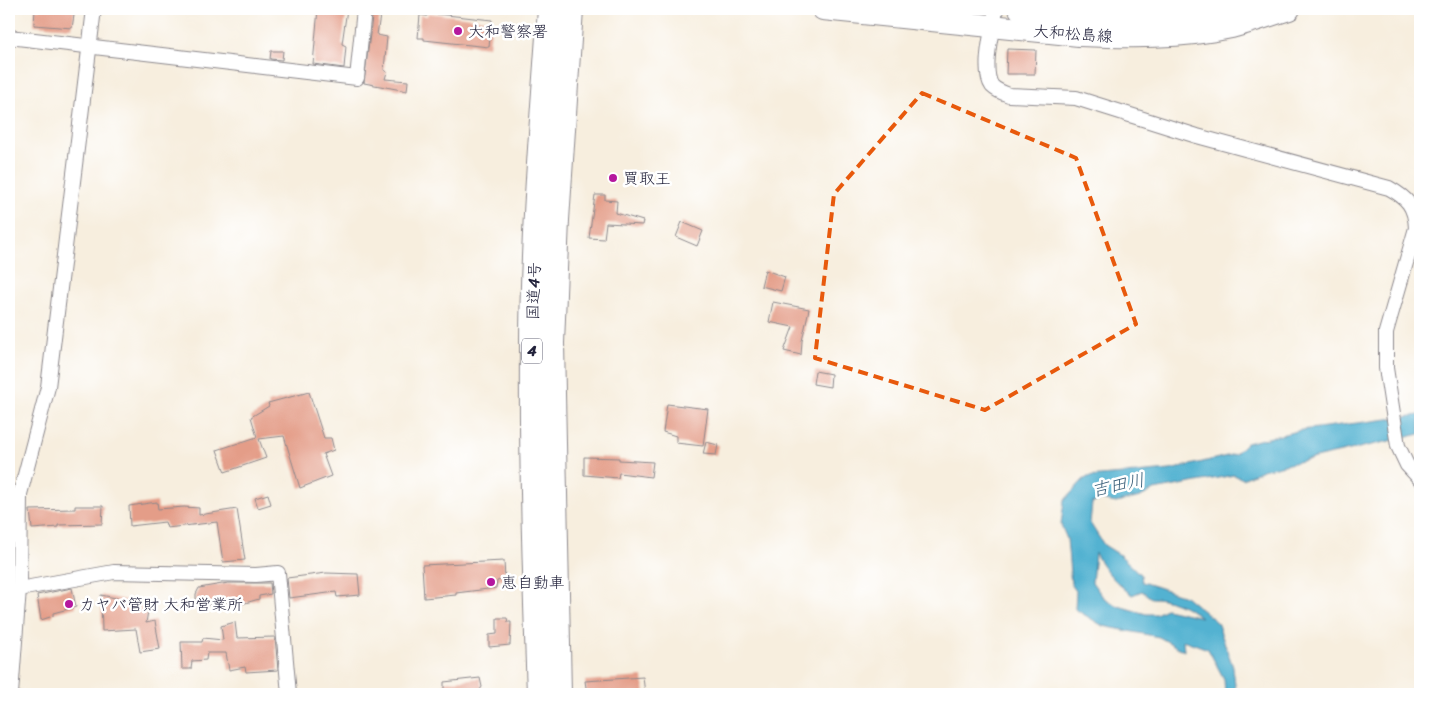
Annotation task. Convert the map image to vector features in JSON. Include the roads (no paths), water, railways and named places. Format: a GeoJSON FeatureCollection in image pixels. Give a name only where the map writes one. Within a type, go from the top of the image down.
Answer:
{"type":"FeatureCollection","features":[{"type":"Feature","properties":{"kind":"highway","name":"国道4号"},"geometry":{"type":"LineString","coordinates":[[538,694],[532,348],[537,183],[550,9]]}},
{"type":"Feature","properties":{"kind":"highway","name":"国道4号"},"geometry":{"type":"LineString","coordinates":[[559,694],[552,343],[557,220],[570,9]]}},
{"type":"Feature","properties":{"kind":"main road","name":"大和松島線"},"geometry":{"type":"LineString","coordinates":[[823,9],[995,17],[1079,35],[1158,37],[1232,27],[1289,9]]}},
{"type":"Feature","properties":{"kind":"main road","name":"大和松島線"},"geometry":{"type":"LineString","coordinates":[[1020,9],[1118,18],[1193,16],[1226,9]]}},
{"type":"Feature","properties":{"kind":"street"},"geometry":{"type":"LineString","coordinates":[[11,694],[19,589],[20,494],[48,387],[94,9]]}},
{"type":"Feature","properties":{"kind":"street"},"geometry":{"type":"LineString","coordinates":[[9,37],[356,78],[364,9]]}},
{"type":"Feature","properties":{"kind":"street"},"geometry":{"type":"LineString","coordinates":[[995,17],[988,75],[992,85],[999,92],[1009,96],[1076,98],[1197,136],[1389,188],[1402,196],[1411,206],[1415,216],[1416,228],[1386,332],[1386,368],[1398,446],[1406,465],[1420,479]]}},
{"type":"Feature","properties":{"kind":"street"},"geometry":{"type":"LineString","coordinates":[[19,589],[114,572],[256,575],[278,573],[289,694]]}},
{"type":"Feature","properties":{"kind":"water","name":"吉田川"},"geometry":{"type":"Polygon","coordinates":[[[1420,415],[1420,434],[1262,470],[1243,479],[1234,475],[1154,490],[1140,497],[1116,503],[1101,500],[1092,503],[1090,523],[1104,545],[1120,555],[1141,575],[1142,582],[1185,596],[1217,622],[1233,667],[1236,694],[1225,694],[1224,679],[1208,649],[1183,640],[1184,651],[1159,637],[1103,626],[1075,609],[1076,591],[1071,584],[1067,539],[1061,525],[1064,501],[1083,480],[1088,477],[1170,470],[1235,454],[1246,443],[1302,430],[1420,415]],[[1095,553],[1092,582],[1103,597],[1115,605],[1146,614],[1156,614],[1166,609],[1201,617],[1177,603],[1151,598],[1142,591],[1132,595],[1111,576],[1095,553]]]}},
{"type":"Feature","properties":{"kind":"place","name":"大和警察署"},"geometry":{"type":"Point","coordinates":[458,31]}},
{"type":"Feature","properties":{"kind":"place","name":"買取王"},"geometry":{"type":"Point","coordinates":[613,178]}},
{"type":"Feature","properties":{"kind":"place","name":"恵自動車"},"geometry":{"type":"Point","coordinates":[491,582]}},
{"type":"Feature","properties":{"kind":"place","name":"カヤバ管財 大和営業所"},"geometry":{"type":"Point","coordinates":[69,604]}}]}
